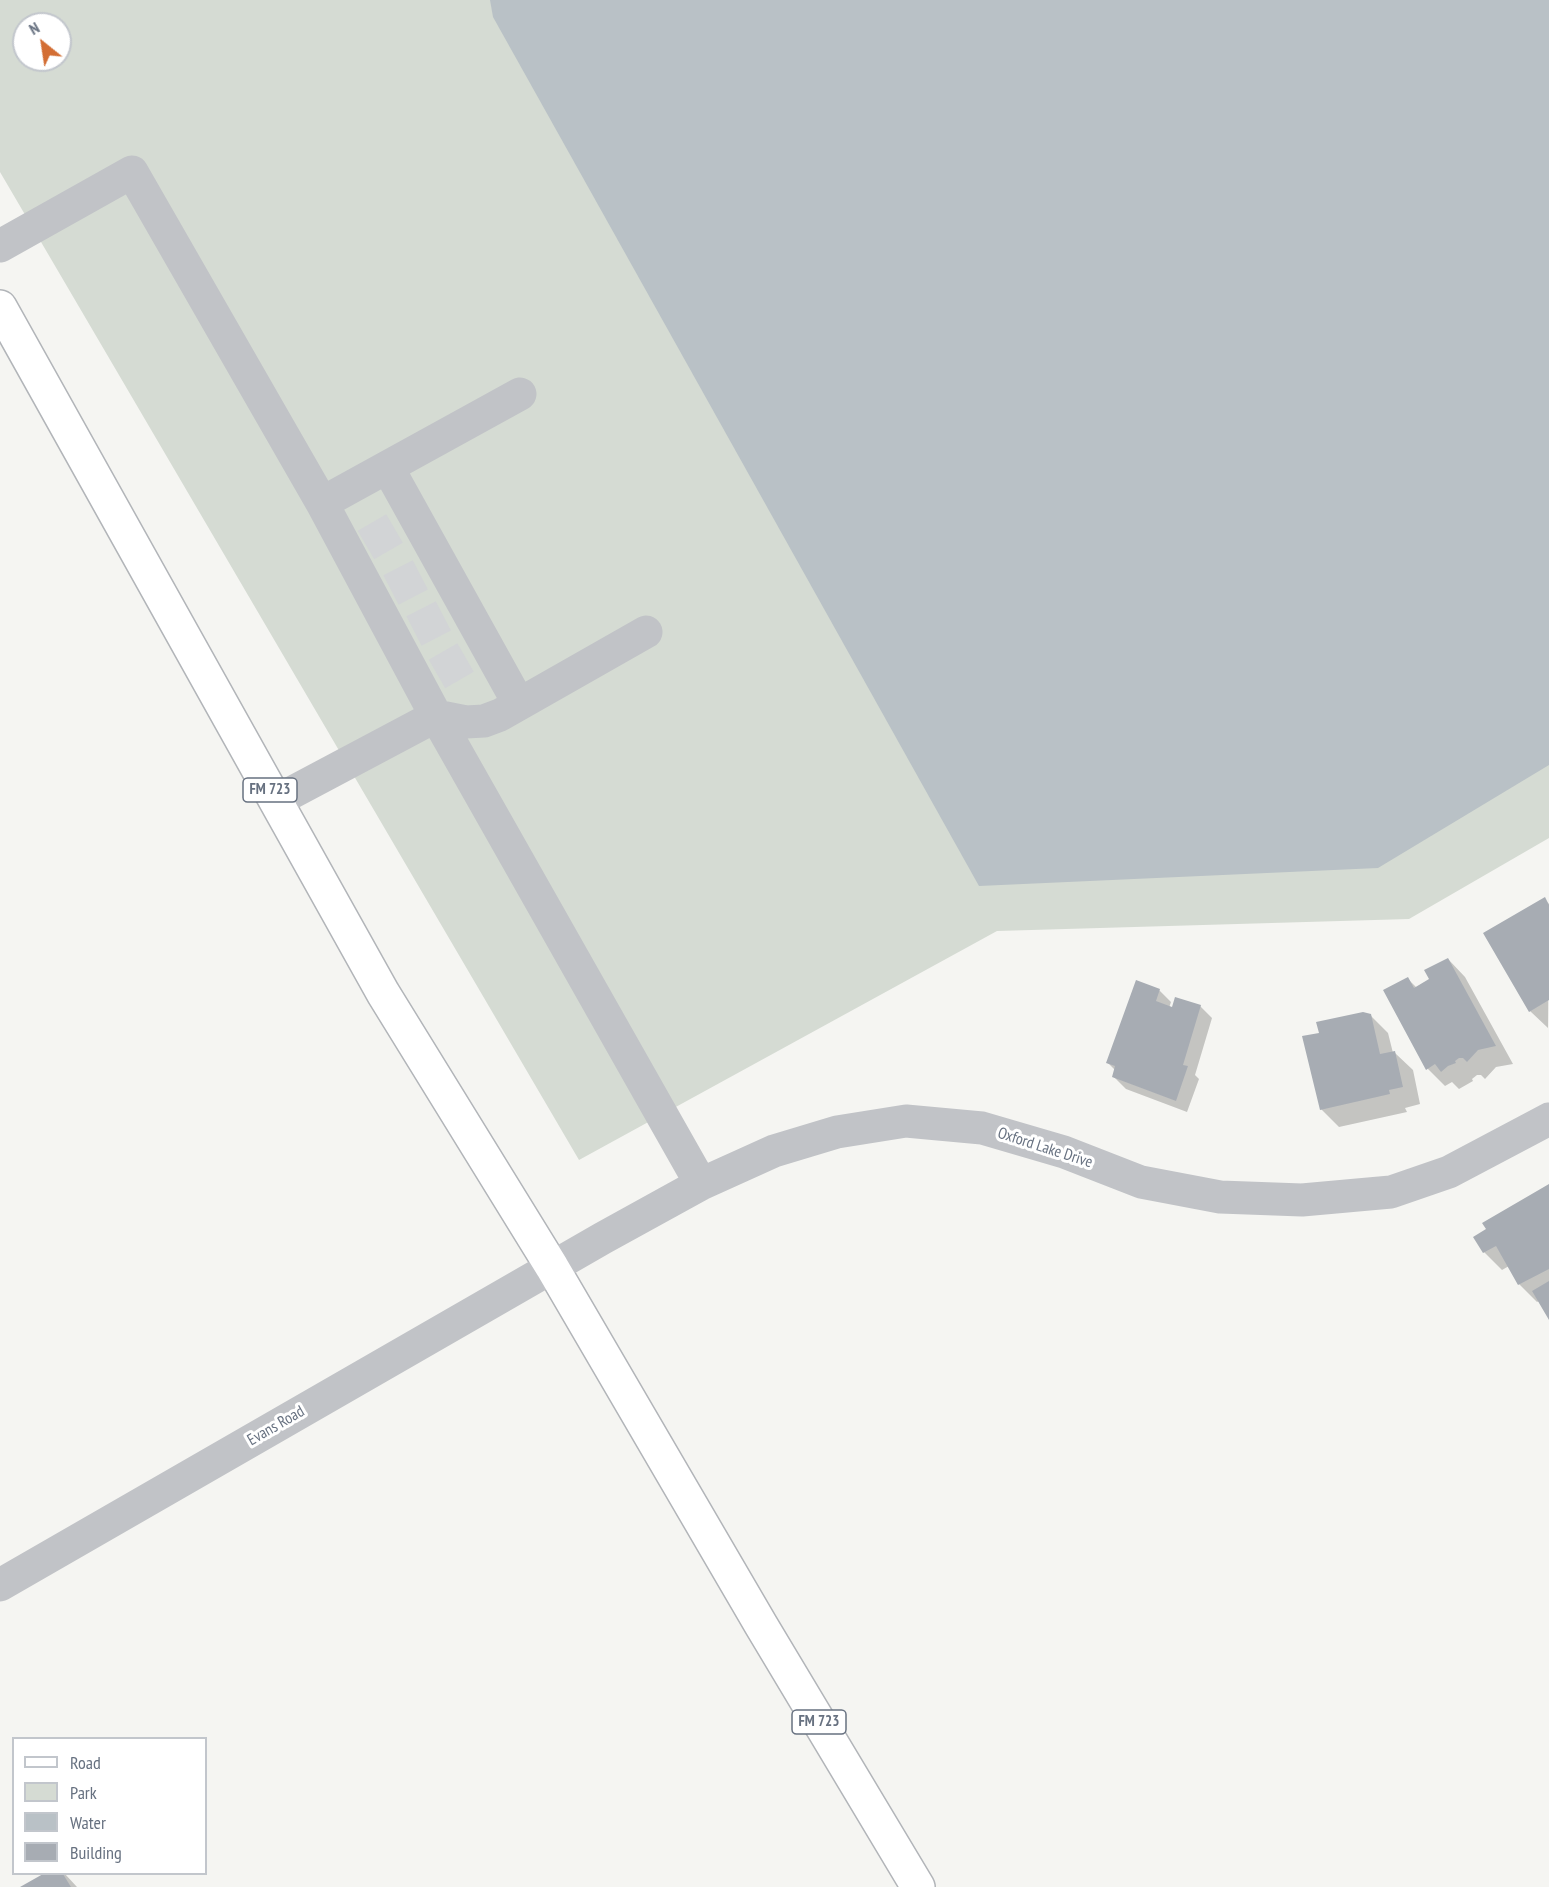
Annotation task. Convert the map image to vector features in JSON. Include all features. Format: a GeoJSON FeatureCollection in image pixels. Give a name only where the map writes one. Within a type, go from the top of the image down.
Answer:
{"type":"FeatureCollection","features":[{"type":"Feature","properties":{"kind":"main road","name":"FM 723"},"geometry":{"type":"LineString","coordinates":[[0,306],[383,993],[552,1267],[761,1625],[918,1887]]}},
{"type":"Feature","properties":{"kind":"street"},"geometry":{"type":"LineString","coordinates":[[0,246],[132,172],[322,503],[358,549],[428,679],[436,716],[701,1184]]}},
{"type":"Feature","properties":{"kind":"street"},"geometry":{"type":"LineString","coordinates":[[322,503],[520,394]]}},
{"type":"Feature","properties":{"kind":"street"},"geometry":{"type":"LineString","coordinates":[[388,468],[406,522],[432,569],[479,651],[519,704]]}},
{"type":"Feature","properties":{"kind":"street"},"geometry":{"type":"LineString","coordinates":[[276,801],[436,716],[466,722],[484,721],[519,704],[646,632]]}},
{"type":"Feature","properties":{"kind":"street","name":"Oxford Lake Drive"},"geometry":{"type":"LineString","coordinates":[[552,1267],[701,1184],[774,1151],[837,1132],[906,1121],[982,1128],[1064,1152],[1141,1182],[1220,1197],[1302,1200],[1391,1192],[1449,1172],[1549,1119]]}},
{"type":"Feature","properties":{"kind":"street","name":"Evans Road"},"geometry":{"type":"LineString","coordinates":[[0,1585],[552,1267]]}},
{"type":"Feature","properties":{"kind":"green space"},"geometry":{"type":"Polygon","coordinates":[[[0,0],[1549,0],[1549,838],[1409,919],[997,931],[579,1160],[0,172],[0,0]]]}},
{"type":"Feature","properties":{"kind":"water"},"geometry":{"type":"Polygon","coordinates":[[[490,0],[1549,0],[1549,765],[1378,868],[979,886],[493,17],[490,0]]]}},
{"type":"Feature","properties":{"kind":"building"},"geometry":{"type":"Polygon","coordinates":[[[1545,897],[1549,905],[1549,1000],[1529,1012],[1483,933],[1545,897]]]}},
{"type":"Feature","properties":{"kind":"building"},"geometry":{"type":"Polygon","coordinates":[[[1448,958],[1496,1046],[1478,1050],[1467,1062],[1459,1058],[1455,1061],[1456,1063],[1441,1072],[1435,1064],[1426,1070],[1383,990],[1408,977],[1414,988],[1429,979],[1424,970],[1448,958]]]}},
{"type":"Feature","properties":{"kind":"building"},"geometry":{"type":"Polygon","coordinates":[[[1136,980],[1160,989],[1156,1001],[1172,1007],[1175,997],[1201,1005],[1183,1065],[1188,1066],[1176,1101],[1112,1077],[1115,1066],[1106,1063],[1136,980]]]}},
{"type":"Feature","properties":{"kind":"building"},"geometry":{"type":"Polygon","coordinates":[[[1363,1012],[1371,1014],[1380,1054],[1395,1051],[1403,1087],[1389,1090],[1390,1094],[1320,1110],[1302,1036],[1319,1033],[1316,1022],[1363,1012]]]}},
{"type":"Feature","properties":{"kind":"building"},"geometry":{"type":"Polygon","coordinates":[[[1549,1184],[1549,1269],[1518,1285],[1496,1246],[1483,1253],[1473,1237],[1486,1229],[1482,1223],[1549,1184]]]}},
{"type":"Feature","properties":{"kind":"building"},"geometry":{"type":"Polygon","coordinates":[[[1549,1281],[1549,1320],[1532,1291],[1549,1281]]]}},
{"type":"Feature","properties":{"kind":"building"},"geometry":{"type":"Polygon","coordinates":[[[41,1875],[64,1875],[71,1887],[20,1887],[41,1875]]]}},
{"type":"Feature","properties":{"kind":"tunnel"},"geometry":{"type":"LineString","coordinates":[[366,545],[397,527]]}},
{"type":"Feature","properties":{"kind":"tunnel"},"geometry":{"type":"LineString","coordinates":[[391,590],[422,574]]}},
{"type":"Feature","properties":{"kind":"tunnel"},"geometry":{"type":"LineString","coordinates":[[414,631],[447,614]]}},
{"type":"Feature","properties":{"kind":"tunnel"},"geometry":{"type":"LineString","coordinates":[[437,674],[470,655]]}}]}
